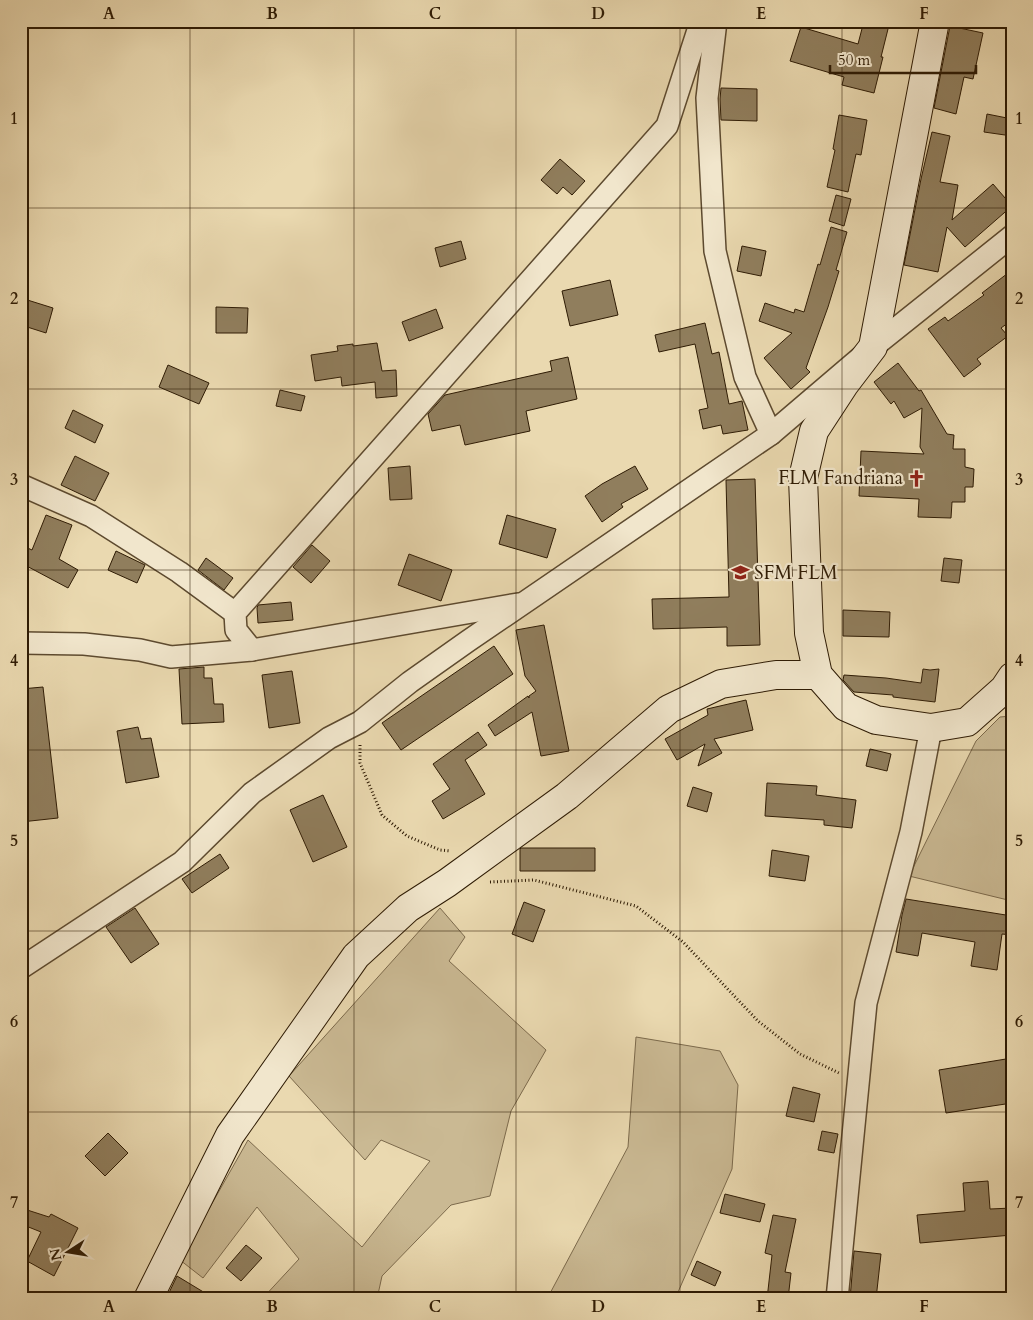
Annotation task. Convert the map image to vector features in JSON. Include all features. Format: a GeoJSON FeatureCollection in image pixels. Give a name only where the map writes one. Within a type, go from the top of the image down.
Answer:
{"type":"FeatureCollection","features":[{"type":"Feature","properties":{"kind":"street"},"geometry":{"type":"LineString","coordinates":[[252,650],[236,630],[235,613],[667,126],[701,21]]}},
{"type":"Feature","properties":{"kind":"street"},"geometry":{"type":"LineString","coordinates":[[716,21],[707,98],[715,251],[745,377],[771,434]]}},
{"type":"Feature","properties":{"kind":"street"},"geometry":{"type":"LineString","coordinates":[[935,21],[873,347],[844,385],[814,430],[804,478],[809,633],[818,675],[846,707],[876,720],[931,728],[967,722],[1004,688],[1012,677]]}},
{"type":"Feature","properties":{"kind":"street"},"geometry":{"type":"LineString","coordinates":[[21,968],[182,862],[252,793],[330,738],[360,722],[410,682],[468,641],[771,434],[873,347],[1012,236]]}},
{"type":"Feature","properties":{"kind":"street"},"geometry":{"type":"LineString","coordinates":[[21,485],[91,516],[178,572],[235,613]]}},
{"type":"Feature","properties":{"kind":"street"},"geometry":{"type":"LineString","coordinates":[[21,644],[84,644],[140,650],[171,657],[252,650],[525,603]]}},
{"type":"Feature","properties":{"kind":"street"},"geometry":{"type":"LineString","coordinates":[[148,1299],[230,1135],[356,956],[408,908],[447,883],[567,796],[669,709],[721,684],[776,675],[818,675]]}},
{"type":"Feature","properties":{"kind":"street"},"geometry":{"type":"LineString","coordinates":[[838,1299],[866,1003],[911,832],[931,728]]}},
{"type":"Feature","properties":{"kind":"path"},"geometry":{"type":"LineString","coordinates":[[360,722],[360,763],[382,816],[408,836],[440,850],[486,854]]}},
{"type":"Feature","properties":{"kind":"path"},"geometry":{"type":"LineString","coordinates":[[486,882],[534,880],[636,906],[683,942],[758,1021],[800,1054],[858,1083]]}},
{"type":"Feature","properties":{"kind":"shaded area"},"geometry":{"type":"Polygon","coordinates":[[[1012,716],[1012,901],[909,876],[976,741],[1000,717],[1012,716]]]}},
{"type":"Feature","properties":{"kind":"shaded area"},"geometry":{"type":"Polygon","coordinates":[[[440,908],[465,937],[449,961],[546,1050],[511,1111],[490,1196],[451,1205],[382,1276],[377,1299],[262,1299],[299,1259],[257,1207],[203,1278],[180,1260],[248,1140],[362,1247],[430,1161],[381,1140],[365,1160],[289,1076],[440,908]]]}},
{"type":"Feature","properties":{"kind":"shaded area"},"geometry":{"type":"Polygon","coordinates":[[[636,1037],[720,1051],[738,1085],[732,1169],[675,1299],[547,1299],[628,1147],[636,1037]]]}},
{"type":"Feature","properties":{"kind":"building"},"geometry":{"type":"Polygon","coordinates":[[[864,21],[890,21],[874,93],[842,85],[844,77],[790,61],[801,27],[858,44],[864,21]]]}},
{"type":"Feature","properties":{"kind":"building"},"geometry":{"type":"Polygon","coordinates":[[[950,26],[983,33],[973,79],[964,77],[956,114],[934,108],[950,26]]]}},
{"type":"Feature","properties":{"kind":"building"},"geometry":{"type":"Polygon","coordinates":[[[721,88],[757,89],[757,121],[721,120],[721,88]]]}},
{"type":"Feature","properties":{"kind":"building"},"geometry":{"type":"Polygon","coordinates":[[[987,114],[1012,119],[1012,136],[984,132],[987,114]]]}},
{"type":"Feature","properties":{"kind":"building"},"geometry":{"type":"Polygon","coordinates":[[[839,115],[867,120],[861,155],[856,154],[848,192],[827,187],[835,150],[833,149],[839,115]]]}},
{"type":"Feature","properties":{"kind":"building"},"geometry":{"type":"Polygon","coordinates":[[[932,132],[950,136],[940,182],[958,185],[952,220],[993,184],[1012,206],[965,247],[947,227],[938,272],[904,265],[932,132]]]}},
{"type":"Feature","properties":{"kind":"building"},"geometry":{"type":"Polygon","coordinates":[[[560,159],[585,181],[572,195],[563,187],[557,194],[541,180],[560,159]]]}},
{"type":"Feature","properties":{"kind":"building"},"geometry":{"type":"Polygon","coordinates":[[[836,195],[851,199],[844,226],[829,221],[836,195]]]}},
{"type":"Feature","properties":{"kind":"building"},"geometry":{"type":"Polygon","coordinates":[[[831,227],[847,232],[836,270],[839,271],[806,368],[810,372],[791,389],[764,358],[792,333],[759,321],[765,303],[794,313],[795,309],[804,312],[831,227]]]}},
{"type":"Feature","properties":{"kind":"building"},"geometry":{"type":"Polygon","coordinates":[[[461,241],[466,259],[440,267],[435,248],[461,241]]]}},
{"type":"Feature","properties":{"kind":"building"},"geometry":{"type":"Polygon","coordinates":[[[742,246],[766,251],[761,276],[737,271],[742,246]]]}},
{"type":"Feature","properties":{"kind":"building"},"geometry":{"type":"Polygon","coordinates":[[[1012,270],[1012,320],[1001,328],[1008,336],[977,359],[981,364],[964,377],[928,329],[945,317],[948,321],[984,295],[982,293],[1012,270]]]}},
{"type":"Feature","properties":{"kind":"building"},"geometry":{"type":"Polygon","coordinates":[[[610,280],[618,315],[570,326],[562,291],[610,280]]]}},
{"type":"Feature","properties":{"kind":"building"},"geometry":{"type":"Polygon","coordinates":[[[21,298],[53,308],[46,333],[21,325],[21,298]]]}},
{"type":"Feature","properties":{"kind":"building"},"geometry":{"type":"Polygon","coordinates":[[[216,307],[248,308],[247,333],[216,333],[216,307]]]}},
{"type":"Feature","properties":{"kind":"building"},"geometry":{"type":"Polygon","coordinates":[[[436,309],[443,328],[409,341],[402,322],[436,309]]]}},
{"type":"Feature","properties":{"kind":"building"},"geometry":{"type":"Polygon","coordinates":[[[705,323],[712,354],[719,352],[729,404],[742,401],[748,430],[723,434],[721,425],[703,429],[699,410],[708,408],[695,344],[659,352],[655,335],[705,323]]]}},
{"type":"Feature","properties":{"kind":"building"},"geometry":{"type":"Polygon","coordinates":[[[377,343],[382,371],[396,370],[397,396],[376,398],[375,382],[342,386],[341,377],[315,381],[311,355],[338,351],[337,346],[377,343]]]}},
{"type":"Feature","properties":{"kind":"building"},"geometry":{"type":"Polygon","coordinates":[[[568,357],[577,399],[526,411],[530,431],[465,445],[460,425],[432,431],[428,414],[445,395],[552,371],[550,361],[568,357]]]}},
{"type":"Feature","properties":{"kind":"building","name":"FLM Fandriana"},"geometry":{"type":"Polygon","coordinates":[[[898,363],[919,391],[921,390],[947,434],[954,435],[953,449],[965,449],[965,467],[974,469],[973,487],[965,487],[965,502],[952,502],[951,518],[918,517],[919,499],[859,496],[861,451],[924,454],[920,447],[922,408],[904,418],[894,401],[891,404],[874,382],[898,363]]]}},
{"type":"Feature","properties":{"kind":"building"},"geometry":{"type":"Polygon","coordinates":[[[168,365],[209,383],[199,404],[159,387],[168,365]]]}},
{"type":"Feature","properties":{"kind":"building"},"geometry":{"type":"Polygon","coordinates":[[[280,390],[305,396],[301,411],[276,406],[280,390]]]}},
{"type":"Feature","properties":{"kind":"building"},"geometry":{"type":"Polygon","coordinates":[[[73,410],[103,425],[95,443],[65,428],[73,410]]]}},
{"type":"Feature","properties":{"kind":"building"},"geometry":{"type":"Polygon","coordinates":[[[75,456],[109,473],[95,501],[61,485],[75,456]]]}},
{"type":"Feature","properties":{"kind":"building"},"geometry":{"type":"Polygon","coordinates":[[[410,466],[412,499],[390,500],[388,468],[410,466]]]}},
{"type":"Feature","properties":{"kind":"building"},"geometry":{"type":"Polygon","coordinates":[[[635,466],[648,489],[621,504],[623,507],[602,522],[585,496],[602,484],[635,466]]]}},
{"type":"Feature","properties":{"kind":"building"},"geometry":{"type":"Polygon","coordinates":[[[755,479],[760,645],[727,646],[727,627],[653,629],[652,599],[729,597],[726,480],[755,479]]]}},
{"type":"Feature","properties":{"kind":"building"},"geometry":{"type":"Polygon","coordinates":[[[46,515],[72,525],[59,559],[78,570],[68,588],[21,563],[21,545],[32,550],[46,515]]]}},
{"type":"Feature","properties":{"kind":"building"},"geometry":{"type":"Polygon","coordinates":[[[507,515],[556,529],[547,558],[499,544],[507,515]]]}},
{"type":"Feature","properties":{"kind":"building"},"geometry":{"type":"Polygon","coordinates":[[[312,545],[330,561],[311,583],[293,567],[312,545]]]}},
{"type":"Feature","properties":{"kind":"building"},"geometry":{"type":"Polygon","coordinates":[[[116,551],[145,565],[137,583],[108,570],[116,551]]]}},
{"type":"Feature","properties":{"kind":"building"},"geometry":{"type":"Polygon","coordinates":[[[409,554],[452,570],[441,601],[398,585],[409,554]]]}},
{"type":"Feature","properties":{"kind":"building"},"geometry":{"type":"Polygon","coordinates":[[[206,558],[233,578],[224,590],[198,570],[206,558]]]}},
{"type":"Feature","properties":{"kind":"building"},"geometry":{"type":"Polygon","coordinates":[[[944,558],[962,560],[959,583],[941,581],[944,558]]]}},
{"type":"Feature","properties":{"kind":"building"},"geometry":{"type":"Polygon","coordinates":[[[291,602],[293,620],[258,623],[258,605],[291,602]]]}},
{"type":"Feature","properties":{"kind":"building"},"geometry":{"type":"Polygon","coordinates":[[[843,610],[890,612],[889,637],[843,636],[843,610]]]}},
{"type":"Feature","properties":{"kind":"building"},"geometry":{"type":"Polygon","coordinates":[[[544,625],[569,751],[541,756],[532,712],[495,736],[488,725],[528,696],[529,698],[536,691],[525,676],[516,630],[544,625]]]}},
{"type":"Feature","properties":{"kind":"building"},"geometry":{"type":"Polygon","coordinates":[[[494,646],[513,674],[401,750],[382,723],[494,646]]]}},
{"type":"Feature","properties":{"kind":"building"},"geometry":{"type":"Polygon","coordinates":[[[204,667],[204,678],[212,678],[214,704],[223,704],[224,722],[182,724],[179,669],[204,667]]]}},
{"type":"Feature","properties":{"kind":"building"},"geometry":{"type":"Polygon","coordinates":[[[923,669],[939,669],[935,702],[893,697],[893,695],[854,692],[843,680],[844,675],[921,683],[923,669]]]}},
{"type":"Feature","properties":{"kind":"building"},"geometry":{"type":"Polygon","coordinates":[[[292,671],[300,723],[269,728],[262,675],[292,671]]]}},
{"type":"Feature","properties":{"kind":"building"},"geometry":{"type":"Polygon","coordinates":[[[43,687],[58,818],[21,822],[21,804],[26,803],[21,757],[21,689],[43,687]]]}},
{"type":"Feature","properties":{"kind":"building"},"geometry":{"type":"Polygon","coordinates":[[[746,700],[753,730],[714,739],[722,753],[698,766],[705,744],[677,760],[665,739],[708,715],[707,709],[746,700]]]}},
{"type":"Feature","properties":{"kind":"building"},"geometry":{"type":"Polygon","coordinates":[[[138,727],[141,739],[151,738],[159,777],[126,783],[117,731],[138,727]]]}},
{"type":"Feature","properties":{"kind":"building"},"geometry":{"type":"Polygon","coordinates":[[[478,732],[487,745],[465,760],[485,794],[443,819],[432,801],[450,789],[433,764],[478,732]]]}},
{"type":"Feature","properties":{"kind":"building"},"geometry":{"type":"Polygon","coordinates":[[[870,749],[891,754],[887,771],[866,766],[870,749]]]}},
{"type":"Feature","properties":{"kind":"building"},"geometry":{"type":"Polygon","coordinates":[[[767,783],[817,786],[816,795],[856,800],[852,828],[824,825],[824,820],[765,816],[767,783]]]}},
{"type":"Feature","properties":{"kind":"building"},"geometry":{"type":"Polygon","coordinates":[[[693,787],[712,793],[707,812],[687,806],[693,787]]]}},
{"type":"Feature","properties":{"kind":"building"},"geometry":{"type":"Polygon","coordinates":[[[323,795],[347,847],[313,862],[290,810],[323,795]]]}},
{"type":"Feature","properties":{"kind":"building"},"geometry":{"type":"Polygon","coordinates":[[[521,848],[595,848],[595,871],[520,871],[521,848]]]}},
{"type":"Feature","properties":{"kind":"building"},"geometry":{"type":"Polygon","coordinates":[[[772,850],[809,856],[805,881],[769,876],[772,850]]]}},
{"type":"Feature","properties":{"kind":"building"},"geometry":{"type":"Polygon","coordinates":[[[220,854],[229,868],[192,893],[182,879],[220,854]]]}},
{"type":"Feature","properties":{"kind":"building"},"geometry":{"type":"Polygon","coordinates":[[[906,899],[1012,916],[1012,935],[1002,934],[997,970],[971,966],[975,942],[922,933],[918,956],[896,952],[906,899]]]}},
{"type":"Feature","properties":{"kind":"building"},"geometry":{"type":"Polygon","coordinates":[[[524,902],[545,910],[533,942],[512,934],[524,902]]]}},
{"type":"Feature","properties":{"kind":"building"},"geometry":{"type":"Polygon","coordinates":[[[135,908],[159,944],[131,963],[106,927],[135,908]]]}},
{"type":"Feature","properties":{"kind":"building"},"geometry":{"type":"Polygon","coordinates":[[[1012,1058],[1012,1103],[946,1113],[939,1070],[1012,1058]]]}},
{"type":"Feature","properties":{"kind":"building"},"geometry":{"type":"Polygon","coordinates":[[[793,1087],[820,1094],[814,1122],[786,1116],[793,1087]]]}},
{"type":"Feature","properties":{"kind":"building"},"geometry":{"type":"Polygon","coordinates":[[[822,1131],[838,1134],[834,1153],[818,1150],[822,1131]]]}},
{"type":"Feature","properties":{"kind":"building"},"geometry":{"type":"Polygon","coordinates":[[[108,1133],[128,1153],[105,1176],[85,1156],[108,1133]]]}},
{"type":"Feature","properties":{"kind":"building"},"geometry":{"type":"Polygon","coordinates":[[[988,1181],[990,1209],[1012,1208],[1012,1235],[920,1243],[917,1215],[965,1211],[963,1183],[988,1181]]]}},
{"type":"Feature","properties":{"kind":"building"},"geometry":{"type":"Polygon","coordinates":[[[725,1194],[765,1204],[760,1222],[720,1213],[725,1194]]]}},
{"type":"Feature","properties":{"kind":"building"},"geometry":{"type":"Polygon","coordinates":[[[21,1208],[49,1217],[51,1214],[78,1228],[54,1276],[27,1261],[41,1232],[21,1224],[21,1208]]]}},
{"type":"Feature","properties":{"kind":"building"},"geometry":{"type":"Polygon","coordinates":[[[773,1215],[796,1219],[785,1272],[791,1273],[788,1299],[767,1299],[772,1255],[765,1253],[773,1215]]]}},
{"type":"Feature","properties":{"kind":"building"},"geometry":{"type":"Polygon","coordinates":[[[246,1245],[262,1258],[241,1281],[226,1268],[246,1245]]]}},
{"type":"Feature","properties":{"kind":"building"},"geometry":{"type":"Polygon","coordinates":[[[854,1251],[881,1254],[876,1299],[850,1299],[854,1251]]]}},
{"type":"Feature","properties":{"kind":"building"},"geometry":{"type":"Polygon","coordinates":[[[697,1261],[721,1272],[715,1286],[691,1275],[697,1261]]]}},
{"type":"Feature","properties":{"kind":"building"},"geometry":{"type":"Polygon","coordinates":[[[177,1276],[215,1299],[166,1299],[177,1276]]]}},
{"type":"Feature","properties":{"kind":"place","name":"FLM Fandriana"},"geometry":{"type":"Point","coordinates":[917,478]}},
{"type":"Feature","properties":{"kind":"place","name":"SFM FLM"},"geometry":{"type":"Point","coordinates":[740,573]}}]}
